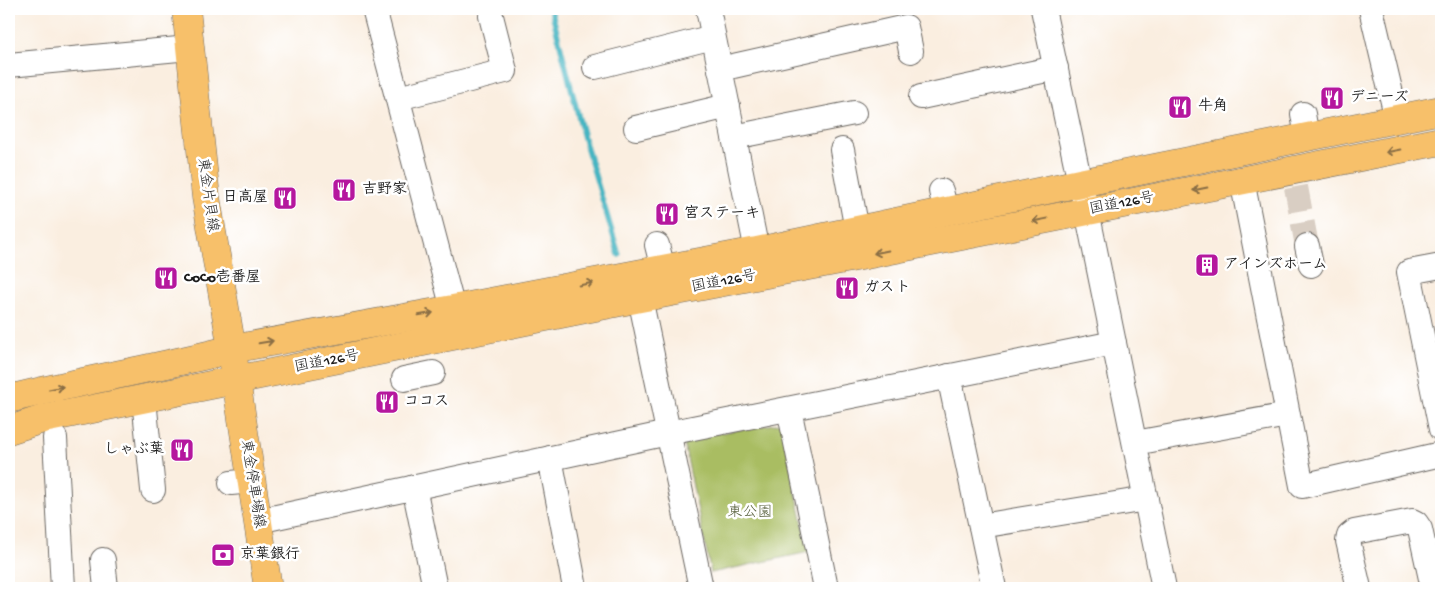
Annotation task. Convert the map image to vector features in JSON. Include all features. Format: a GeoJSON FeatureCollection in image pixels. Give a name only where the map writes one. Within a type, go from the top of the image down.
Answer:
{"type":"FeatureCollection","features":[{"type":"Feature","properties":{"kind":"main road","name":"東金片貝線"},"geometry":{"type":"LineString","coordinates":[[186,9],[206,197],[236,380]]}},
{"type":"Feature","properties":{"kind":"main road","name":"国道126号"},"geometry":{"type":"LineString","coordinates":[[9,399],[232,349],[453,310],[660,257],[757,251],[857,230],[944,201],[1080,183],[1305,126],[1397,119],[1441,110]]}},
{"type":"Feature","properties":{"kind":"main road","name":"国道126号"},"geometry":{"type":"LineString","coordinates":[[9,430],[43,419],[640,298],[1242,180],[1294,179],[1441,141]]}},
{"type":"Feature","properties":{"kind":"main road","name":"東金停車場線"},"geometry":{"type":"LineString","coordinates":[[236,380],[241,482],[258,521],[268,588]]}},
{"type":"Feature","properties":{"kind":"street"},"geometry":{"type":"LineString","coordinates":[[374,9],[453,310]]}},
{"type":"Feature","properties":{"kind":"street"},"geometry":{"type":"LineString","coordinates":[[708,9],[757,251]]}},
{"type":"Feature","properties":{"kind":"street"},"geometry":{"type":"LineString","coordinates":[[1043,9],[1087,211],[1164,588]]}},
{"type":"Feature","properties":{"kind":"street"},"geometry":{"type":"LineString","coordinates":[[1371,9],[1397,119]]}},
{"type":"Feature","properties":{"kind":"street"},"geometry":{"type":"LineString","coordinates":[[398,98],[506,71],[491,16]]}},
{"type":"Feature","properties":{"kind":"street"},"geometry":{"type":"LineString","coordinates":[[720,68],[906,27],[911,51]]}},
{"type":"Feature","properties":{"kind":"street"},"geometry":{"type":"LineString","coordinates":[[595,67],[713,37]]}},
{"type":"Feature","properties":{"kind":"street"},"geometry":{"type":"LineString","coordinates":[[9,65],[189,48]]}},
{"type":"Feature","properties":{"kind":"street"},"geometry":{"type":"LineString","coordinates":[[921,97],[1056,68]]}},
{"type":"Feature","properties":{"kind":"street"},"geometry":{"type":"LineString","coordinates":[[636,128],[728,106]]}},
{"type":"Feature","properties":{"kind":"street"},"geometry":{"type":"LineString","coordinates":[[734,137],[854,113]]}},
{"type":"Feature","properties":{"kind":"street"},"geometry":{"type":"LineString","coordinates":[[842,150],[857,230]]}},
{"type":"Feature","properties":{"kind":"street"},"geometry":{"type":"LineString","coordinates":[[1242,180],[1302,486],[1441,454]]}},
{"type":"Feature","properties":{"kind":"street"},"geometry":{"type":"LineString","coordinates":[[1441,266],[1409,272],[1437,384],[1441,429]]}},
{"type":"Feature","properties":{"kind":"street"},"geometry":{"type":"LineString","coordinates":[[640,298],[701,588]]}},
{"type":"Feature","properties":{"kind":"street"},"geometry":{"type":"LineString","coordinates":[[258,521],[668,433],[1114,343]]}},
{"type":"Feature","properties":{"kind":"street"},"geometry":{"type":"LineString","coordinates":[[404,379],[433,373]]}},
{"type":"Feature","properties":{"kind":"street"},"geometry":{"type":"LineString","coordinates":[[949,376],[994,588]]}},
{"type":"Feature","properties":{"kind":"street"},"geometry":{"type":"LineString","coordinates":[[144,399],[153,490]]}},
{"type":"Feature","properties":{"kind":"street"},"geometry":{"type":"LineString","coordinates":[[789,409],[826,588]]}},
{"type":"Feature","properties":{"kind":"street"},"geometry":{"type":"LineString","coordinates":[[1135,443],[1288,415]]}},
{"type":"Feature","properties":{"kind":"street"},"geometry":{"type":"LineString","coordinates":[[56,438],[63,588]]}},
{"type":"Feature","properties":{"kind":"street"},"geometry":{"type":"LineString","coordinates":[[550,458],[575,588]]}},
{"type":"Feature","properties":{"kind":"street"},"geometry":{"type":"LineString","coordinates":[[414,487],[435,588]]}},
{"type":"Feature","properties":{"kind":"street"},"geometry":{"type":"LineString","coordinates":[[981,526],[1146,498]]}},
{"type":"Feature","properties":{"kind":"street"},"geometry":{"type":"LineString","coordinates":[[1359,588],[1348,541],[1350,536],[1354,532],[1412,522],[1416,523],[1420,529],[1433,588]]}},
{"type":"Feature","properties":{"kind":"street"},"geometry":{"type":"LineString","coordinates":[[103,560],[106,588]]}},
{"type":"Feature","properties":{"kind":"green space","name":"東公園"},"geometry":{"type":"Polygon","coordinates":[[[781,423],[809,552],[711,573],[683,439],[781,423]]]}},
{"type":"Feature","properties":{"kind":"waterway"},"geometry":{"type":"LineString","coordinates":[[551,9],[585,142],[619,255]]}},
{"type":"Feature","properties":{"kind":"tunnel"},"geometry":{"type":"LineString","coordinates":[[1296,187],[1307,246]]}},
{"type":"Feature","properties":{"kind":"place","name":"デニーズ"},"geometry":{"type":"Point","coordinates":[1332,98]}},
{"type":"Feature","properties":{"kind":"place","name":"牛角"},"geometry":{"type":"Point","coordinates":[1180,107]}},
{"type":"Feature","properties":{"kind":"place","name":"吉野家"},"geometry":{"type":"Point","coordinates":[344,190]}},
{"type":"Feature","properties":{"kind":"place","name":"日高屋"},"geometry":{"type":"Point","coordinates":[285,198]}},
{"type":"Feature","properties":{"kind":"place","name":"宮ステーキ"},"geometry":{"type":"Point","coordinates":[667,214]}},
{"type":"Feature","properties":{"kind":"place","name":"アインズホーム"},"geometry":{"type":"Point","coordinates":[1207,265]}},
{"type":"Feature","properties":{"kind":"place","name":"CoCo壱番屋"},"geometry":{"type":"Point","coordinates":[166,278]}},
{"type":"Feature","properties":{"kind":"place","name":"ガスト"},"geometry":{"type":"Point","coordinates":[847,288]}},
{"type":"Feature","properties":{"kind":"place","name":"ココス"},"geometry":{"type":"Point","coordinates":[387,402]}},
{"type":"Feature","properties":{"kind":"place","name":"しゃぶ葉"},"geometry":{"type":"Point","coordinates":[182,450]}},
{"type":"Feature","properties":{"kind":"place","name":"京葉銀行"},"geometry":{"type":"Point","coordinates":[223,555]}}]}
